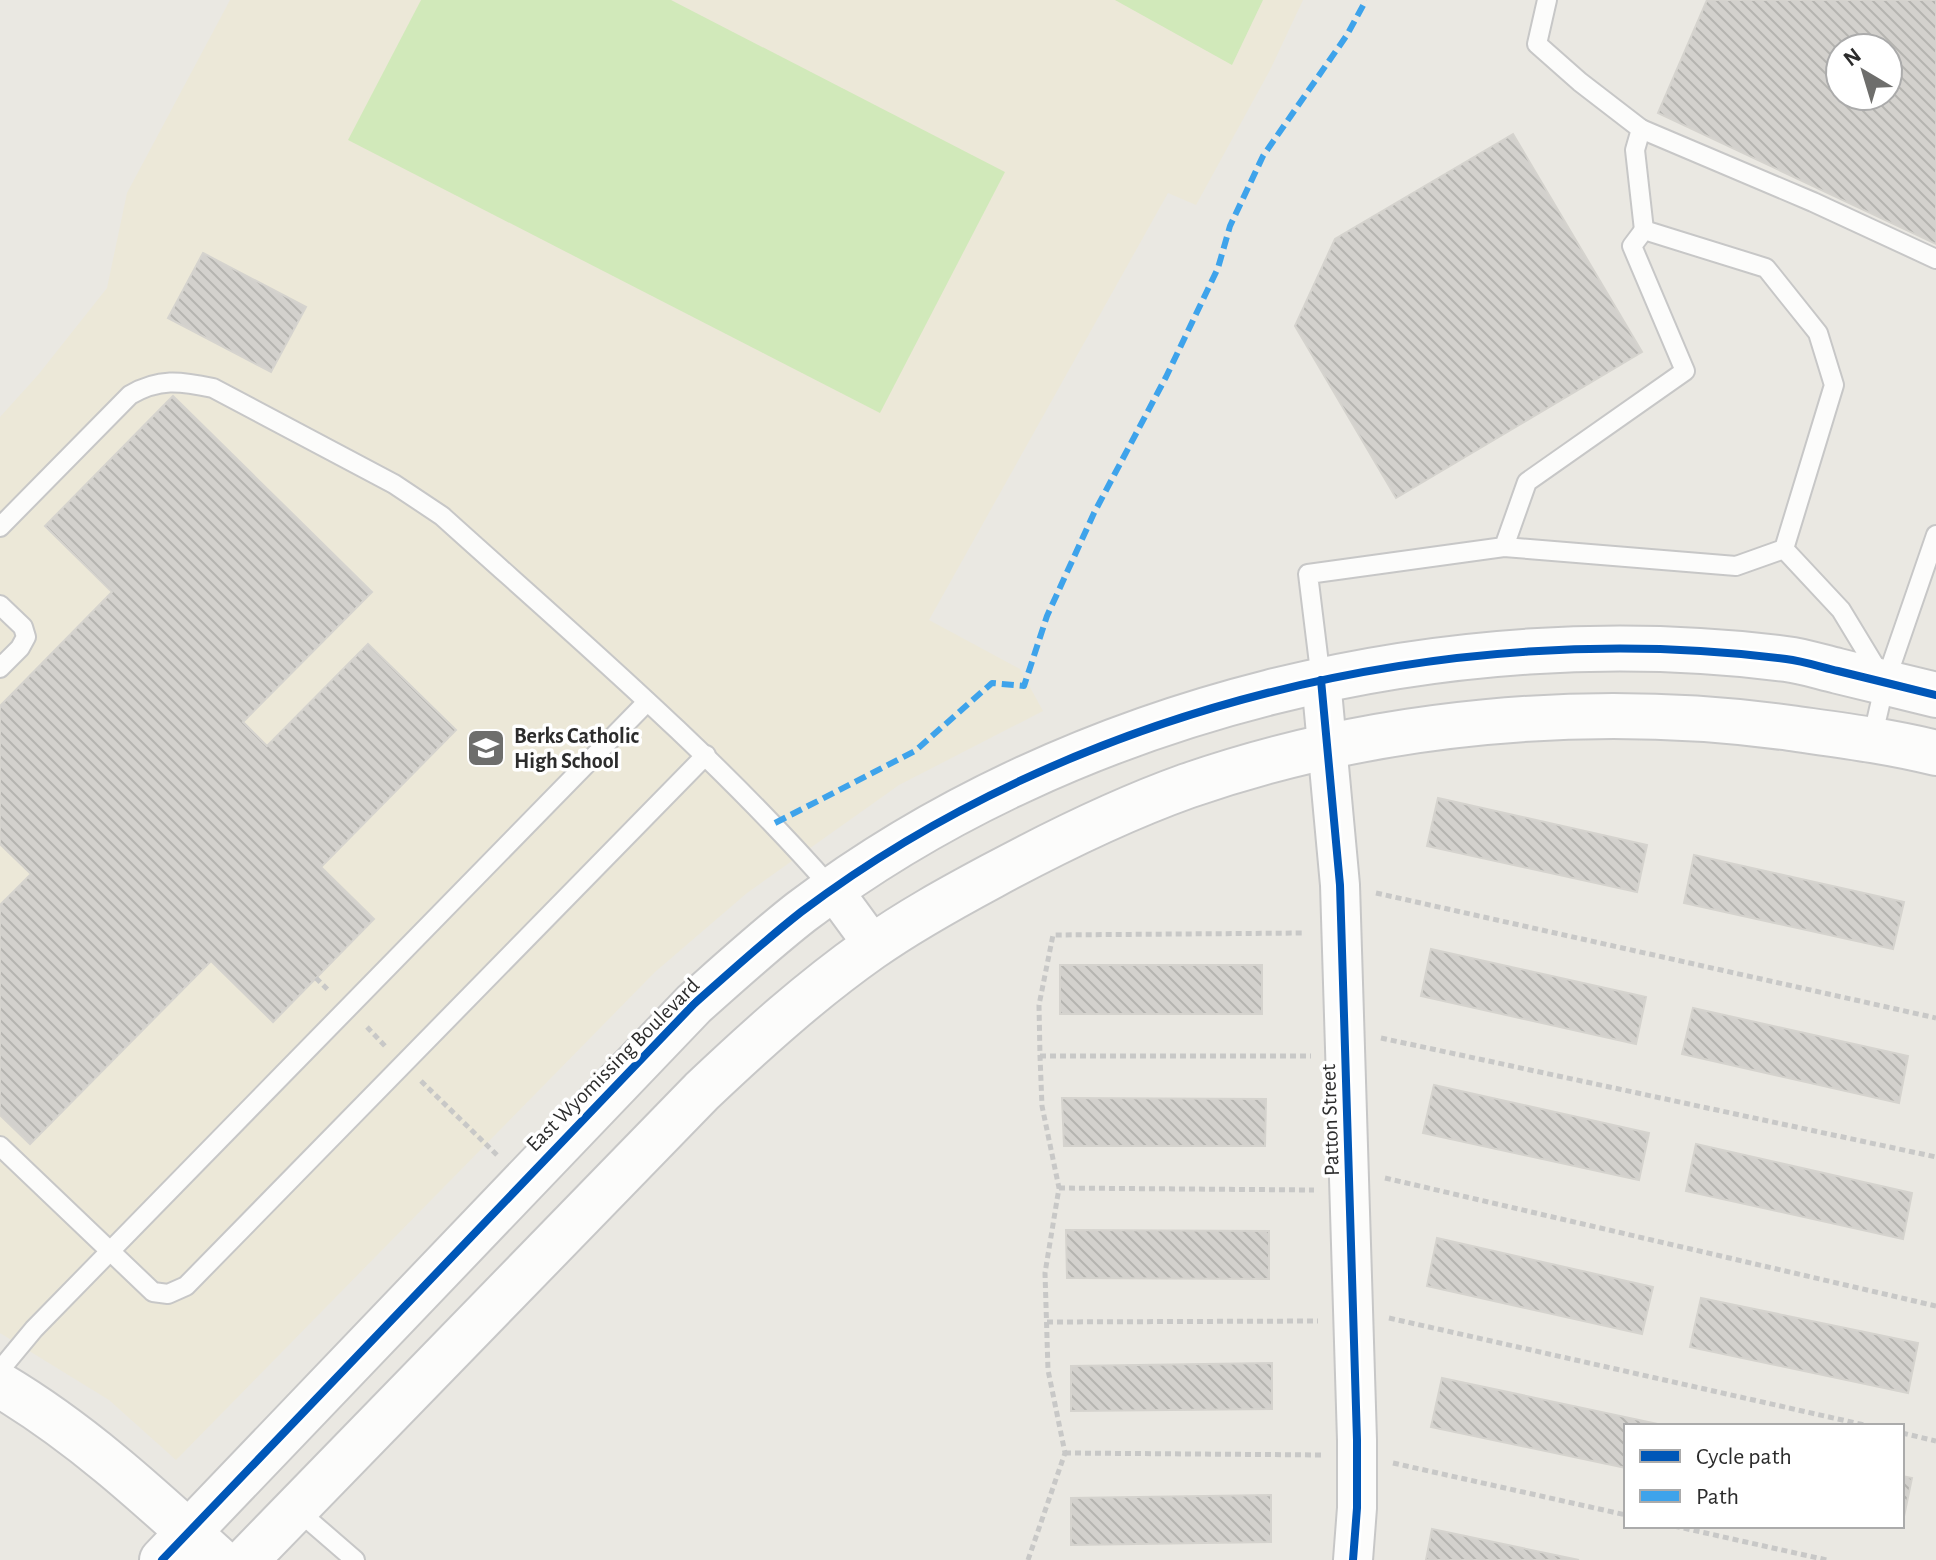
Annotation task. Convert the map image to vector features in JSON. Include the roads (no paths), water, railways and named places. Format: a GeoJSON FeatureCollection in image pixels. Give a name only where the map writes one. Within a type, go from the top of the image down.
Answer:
{"type":"FeatureCollection","features":[{"type":"Feature","properties":{"kind":"street","name":"East Wyomissing Boulevard"},"geometry":{"type":"LineString","coordinates":[[189,1550],[694,1004],[744,959],[833,890],[972,806],[1100,747],[1193,713],[1321,680],[1416,663],[1507,652],[1611,649],[1789,659],[1936,695]]}},
{"type":"Feature","properties":{"kind":"street","name":"Patton Street"},"geometry":{"type":"LineString","coordinates":[[1321,680],[1342,933],[1358,1455],[1353,1560]]}},
{"type":"Feature","properties":{"kind":"street"},"geometry":{"type":"LineString","coordinates":[[246,1560],[702,1091],[777,1022],[874,946],[1041,849],[1187,786],[1327,747],[1500,721],[1604,715],[1722,719],[1872,739],[1936,753]]}},
{"type":"Feature","properties":{"kind":"street"},"geometry":{"type":"LineString","coordinates":[[833,890],[874,946]]}},
{"type":"Feature","properties":{"kind":"street"},"geometry":{"type":"LineString","coordinates":[[0,1385],[81,1439],[189,1550]]}},
{"type":"Feature","properties":{"kind":"lane"},"geometry":{"type":"LineString","coordinates":[[1547,0],[1537,44],[1641,129],[1813,202],[1936,259]]}},
{"type":"Feature","properties":{"kind":"lane"},"geometry":{"type":"LineString","coordinates":[[1504,547],[1527,482],[1685,371],[1632,246],[1644,230],[1635,150],[1641,129]]}},
{"type":"Feature","properties":{"kind":"lane"},"geometry":{"type":"LineString","coordinates":[[1644,230],[1766,268],[1818,333],[1834,385],[1784,549]]}},
{"type":"Feature","properties":{"kind":"lane"},"geometry":{"type":"LineString","coordinates":[[0,527],[130,395],[150,384],[183,382],[213,388],[394,484],[442,516],[706,755],[775,823],[833,890]]}},
{"type":"Feature","properties":{"kind":"lane"},"geometry":{"type":"LineString","coordinates":[[1872,739],[1885,683],[1936,535]]}},
{"type":"Feature","properties":{"kind":"lane"},"geometry":{"type":"LineString","coordinates":[[1321,680],[1308,574],[1504,547],[1736,566],[1784,549]]}},
{"type":"Feature","properties":{"kind":"lane"},"geometry":{"type":"LineString","coordinates":[[1784,549],[1841,610],[1885,683]]}},
{"type":"Feature","properties":{"kind":"lane"},"geometry":{"type":"LineString","coordinates":[[0,605],[23,627],[26,637],[20,648],[0,668]]}},
{"type":"Feature","properties":{"kind":"lane"},"geometry":{"type":"LineString","coordinates":[[0,1370],[34,1329],[647,702]]}},
{"type":"Feature","properties":{"kind":"lane"},"geometry":{"type":"LineString","coordinates":[[0,1146],[153,1292],[168,1294],[186,1286],[706,755]]}},
{"type":"Feature","properties":{"kind":"lane"},"geometry":{"type":"LineString","coordinates":[[296,1509],[355,1560]]}},
{"type":"Feature","properties":{"kind":"place","name":"Berks Catholic High School"},"geometry":{"type":"Point","coordinates":[486,748]}}]}
